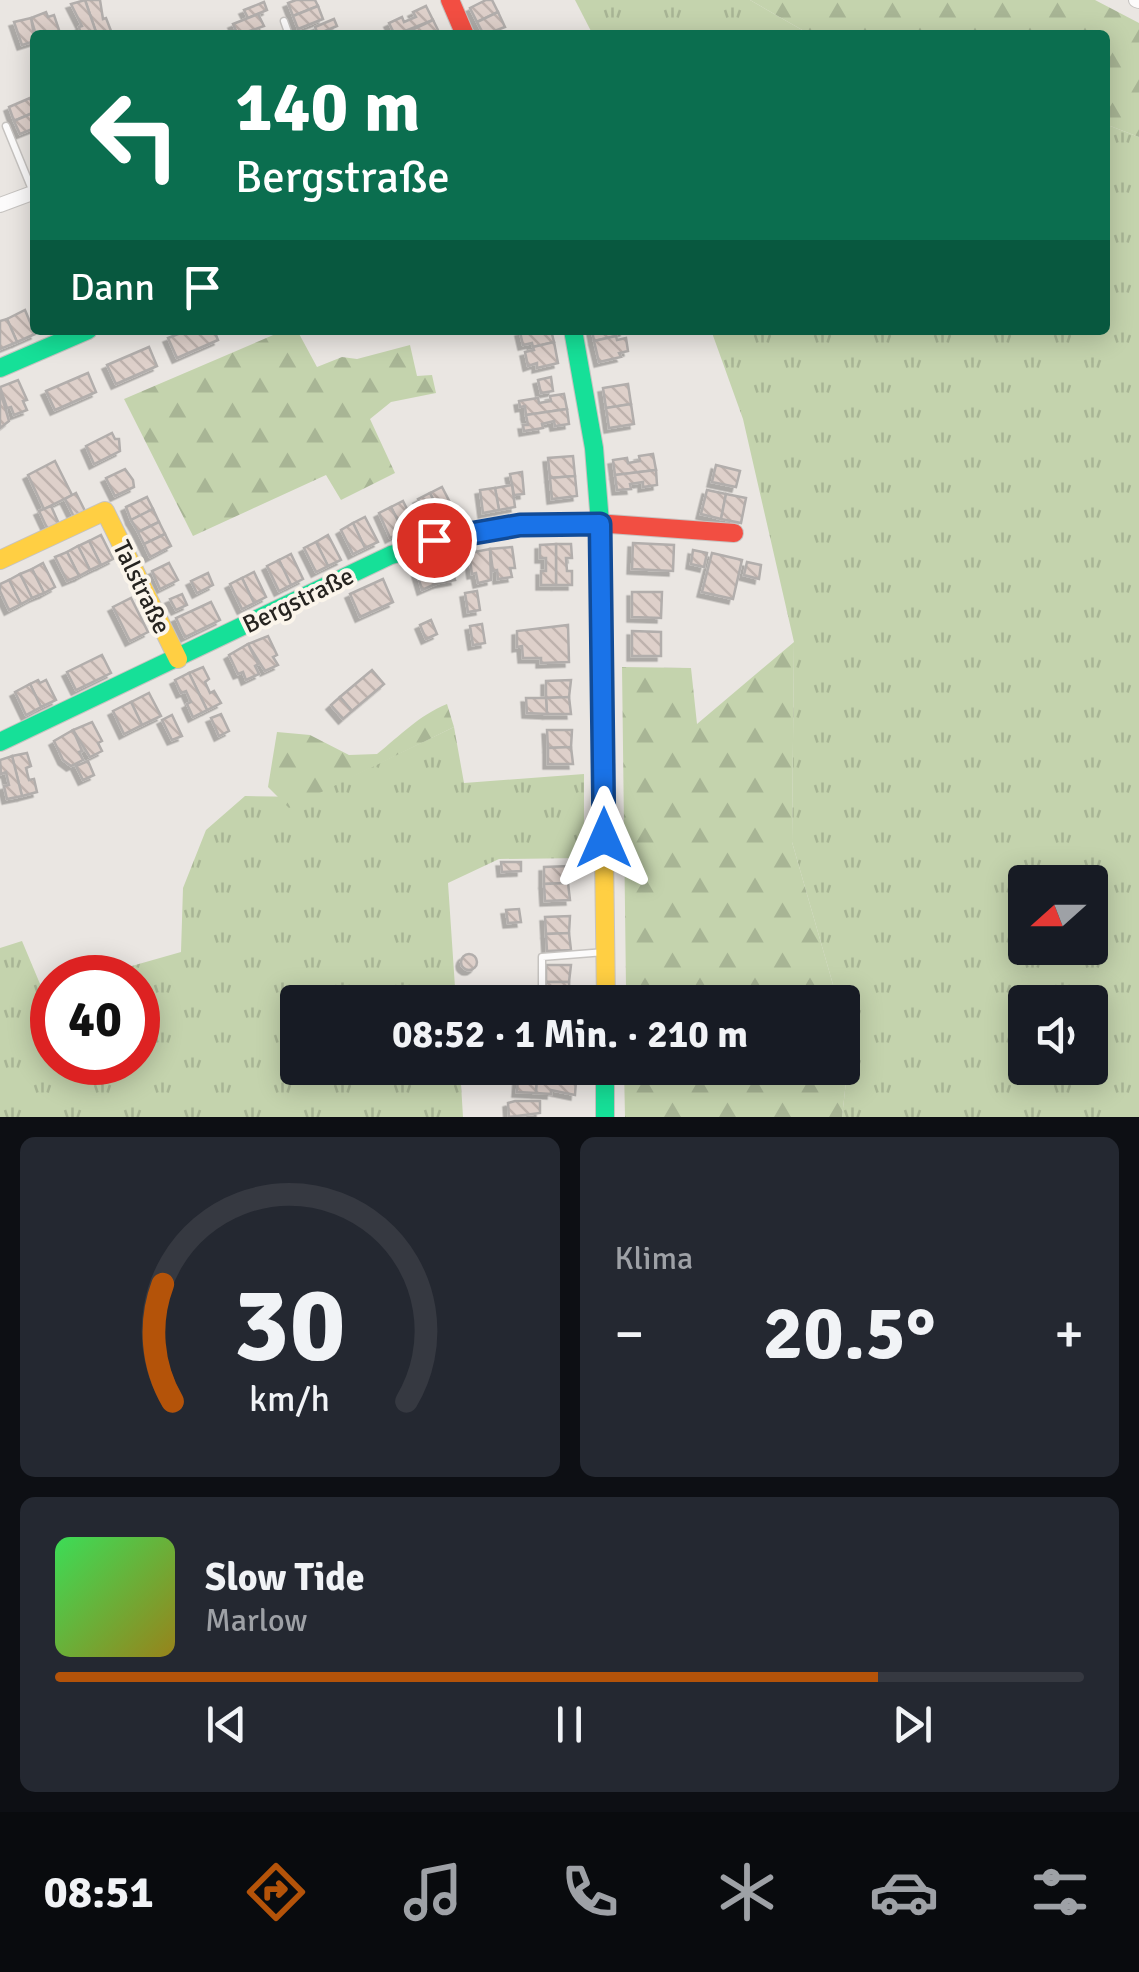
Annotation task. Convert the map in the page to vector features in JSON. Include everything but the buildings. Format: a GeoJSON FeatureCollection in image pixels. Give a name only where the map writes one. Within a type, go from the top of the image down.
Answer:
{"type":"FeatureCollection","features":[{"type":"Feature","properties":{"kind":"street"},"geometry":{"type":"LineString","coordinates":[[450,0],[463,30]]}},
{"type":"Feature","properties":{"kind":"street"},"geometry":{"type":"LineString","coordinates":[[0,205],[30,194]]}},
{"type":"Feature","properties":{"kind":"street"},"geometry":{"type":"LineString","coordinates":[[0,368],[76,335]]}},
{"type":"Feature","properties":{"kind":"street"},"geometry":{"type":"LineString","coordinates":[[574,335],[594,448],[600,524],[606,985]]}},
{"type":"Feature","properties":{"kind":"street","name":"Talstraße"},"geometry":{"type":"LineString","coordinates":[[0,560],[106,511],[178,658]]}},
{"type":"Feature","properties":{"kind":"street","name":"Bergstraße"},"geometry":{"type":"LineString","coordinates":[[0,742],[391,555],[434,540],[520,525],[677,526],[734,533]]}},
{"type":"Feature","properties":{"kind":"street"},"geometry":{"type":"LineString","coordinates":[[605,1085],[605,1117]]}},
{"type":"Feature","properties":{"kind":"lane"},"geometry":{"type":"LineString","coordinates":[[284,21],[288,30]]}},
{"type":"Feature","properties":{"kind":"lane"},"geometry":{"type":"LineString","coordinates":[[6,126],[30,183]]}},
{"type":"Feature","properties":{"kind":"lane"},"geometry":{"type":"LineString","coordinates":[[542,985],[542,957],[605,952]]}},
{"type":"Feature","properties":{"kind":"green space"},"geometry":{"type":"Polygon","coordinates":[[[575,0],[750,0],[802,30],[590,30],[575,0]]]}},
{"type":"Feature","properties":{"kind":"green space"},"geometry":{"type":"Polygon","coordinates":[[[750,0],[1095,0],[1139,23],[1139,137],[1110,126],[1110,30],[802,30],[750,0]]]}},
{"type":"Feature","properties":{"kind":"green space"},"geometry":{"type":"Polygon","coordinates":[[[1110,126],[1139,137],[1139,1117],[842,1117],[846,1085],[860,1085],[860,985],[833,985],[792,842],[794,642],[743,419],[713,335],[1110,335],[1110,126]]]}},
{"type":"Feature","properties":{"kind":"green space"},"geometry":{"type":"Polygon","coordinates":[[[273,335],[300,335],[317,367],[342,357],[357,359],[410,345],[417,376],[432,375],[436,393],[391,402],[370,419],[395,473],[341,500],[326,475],[193,536],[124,399],[273,335]]]}},
{"type":"Feature","properties":{"kind":"green space"},"geometry":{"type":"Polygon","coordinates":[[[794,642],[792,842],[833,985],[626,985],[622,667],[691,668],[697,724],[794,642]]]}},
{"type":"Feature","properties":{"kind":"green space"},"geometry":{"type":"Polygon","coordinates":[[[447,704],[454,727],[289,808],[268,787],[277,732],[310,735],[349,755],[377,754],[418,720],[447,704]]]}},
{"type":"Feature","properties":{"kind":"green space"},"geometry":{"type":"Polygon","coordinates":[[[454,727],[464,783],[584,774],[584,858],[499,859],[448,883],[455,985],[280,985],[280,1085],[461,1085],[463,1117],[0,1117],[0,948],[22,941],[30,960],[30,1085],[160,1085],[160,958],[181,952],[183,888],[206,830],[245,796],[309,797],[454,727]]]}},
{"type":"Feature","properties":{"kind":"green space"},"geometry":{"type":"Polygon","coordinates":[[[624,1085],[846,1085],[842,1117],[625,1117],[624,1085]]]}},
{"type":"Feature","properties":{"kind":"traffic: fast"},"geometry":{"type":"LineString","coordinates":[[0,368],[76,335]]}},
{"type":"Feature","properties":{"kind":"traffic: fast"},"geometry":{"type":"LineString","coordinates":[[574,335],[594,448],[600,523],[603,778]]}},
{"type":"Feature","properties":{"kind":"traffic: fast"},"geometry":{"type":"LineString","coordinates":[[0,742],[391,555],[475,532],[596,523]]}},
{"type":"Feature","properties":{"kind":"traffic: fast"},"geometry":{"type":"LineString","coordinates":[[605,1085],[605,1117]]}},
{"type":"Feature","properties":{"kind":"traffic: slow"},"geometry":{"type":"LineString","coordinates":[[0,560],[105,511],[178,659]]}},
{"type":"Feature","properties":{"kind":"traffic: slow"},"geometry":{"type":"LineString","coordinates":[[603,778],[606,985]]}},
{"type":"Feature","properties":{"kind":"traffic: jam"},"geometry":{"type":"LineString","coordinates":[[450,0],[463,30]]}},
{"type":"Feature","properties":{"kind":"traffic: jam"},"geometry":{"type":"LineString","coordinates":[[596,523],[734,533]]}},
{"type":"Feature","properties":{"kind":"route"},"geometry":{"type":"LineString","coordinates":[[434,540],[520,525],[600,524],[604,838]]}}]}
